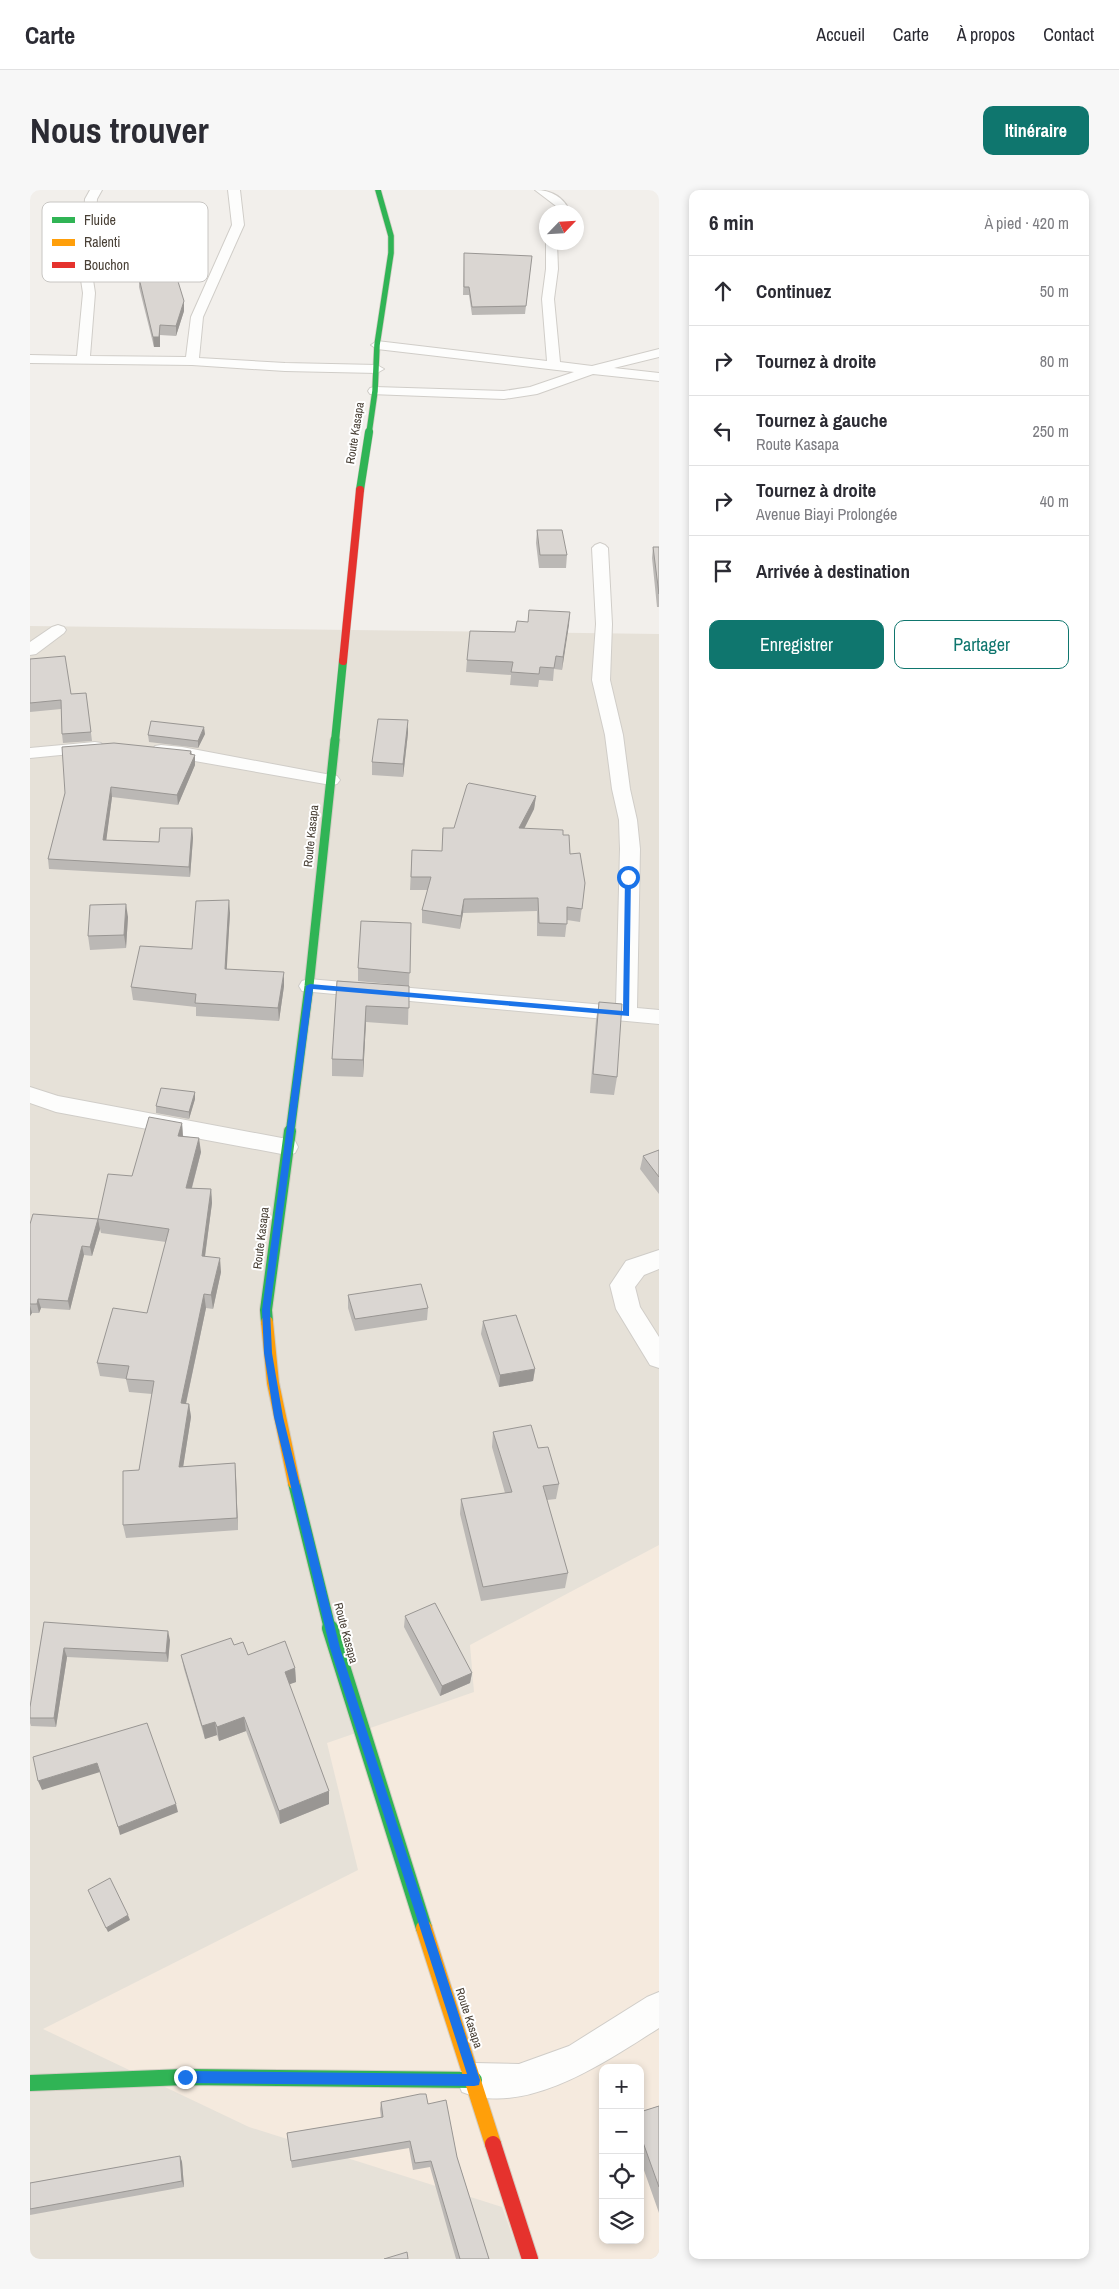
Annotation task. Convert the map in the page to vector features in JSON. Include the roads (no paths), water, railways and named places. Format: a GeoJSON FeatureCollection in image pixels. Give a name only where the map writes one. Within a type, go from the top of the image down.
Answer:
{"type":"FeatureCollection","features":[{"type":"Feature","properties":{"kind":"main road","name":"Route Kasapa"},"geometry":{"type":"LineString","coordinates":[[378,190],[391,236],[388,281],[377,345],[375,391],[361,483],[310,986],[286,1147],[266,1310],[268,1353],[278,1417],[335,1648],[530,2259]]}},
{"type":"Feature","properties":{"kind":"main road"},"geometry":{"type":"LineString","coordinates":[[30,2083],[185,2077],[474,2080]]}},
{"type":"Feature","properties":{"kind":"street"},"geometry":{"type":"LineString","coordinates":[[91,202],[96,190]]}},
{"type":"Feature","properties":{"kind":"street"},"geometry":{"type":"LineString","coordinates":[[192,362],[197,317],[238,225],[234,190]]}},
{"type":"Feature","properties":{"kind":"street"},"geometry":{"type":"LineString","coordinates":[[541,190],[560,205]]}},
{"type":"Feature","properties":{"kind":"street"},"geometry":{"type":"LineString","coordinates":[[551,250],[552,269],[548,299],[554,366]]}},
{"type":"Feature","properties":{"kind":"street"},"geometry":{"type":"LineString","coordinates":[[83,360],[89,293],[87,282]]}},
{"type":"Feature","properties":{"kind":"street"},"geometry":{"type":"LineString","coordinates":[[377,345],[659,377]]}},
{"type":"Feature","properties":{"kind":"street"},"geometry":{"type":"LineString","coordinates":[[375,391],[504,394],[532,391],[592,370],[659,353]]}},
{"type":"Feature","properties":{"kind":"street"},"geometry":{"type":"LineString","coordinates":[[30,359],[192,362],[376,370]]}},
{"type":"Feature","properties":{"kind":"street"},"geometry":{"type":"LineString","coordinates":[[600,548],[604,624],[601,680],[614,735],[621,789],[628,820],[630,848],[626,1014]]}},
{"type":"Feature","properties":{"kind":"street"},"geometry":{"type":"LineString","coordinates":[[30,650],[58,630]]}},
{"type":"Feature","properties":{"kind":"street"},"geometry":{"type":"LineString","coordinates":[[30,753],[72,748],[115,746]]}},
{"type":"Feature","properties":{"kind":"street"},"geometry":{"type":"LineString","coordinates":[[144,748],[182,752],[331,780]]}},
{"type":"Feature","properties":{"kind":"street"},"geometry":{"type":"LineString","coordinates":[[310,986],[659,1017]]}},
{"type":"Feature","properties":{"kind":"street"},"geometry":{"type":"LineString","coordinates":[[30,1095],[56,1104],[286,1147]]}},
{"type":"Feature","properties":{"kind":"street"},"geometry":{"type":"LineString","coordinates":[[659,1258],[635,1268],[622,1285],[628,1309],[659,1358]]}},
{"type":"Feature","properties":{"kind":"street"},"geometry":{"type":"LineString","coordinates":[[474,2080],[519,2081],[579,2059],[659,2009]]}}]}
